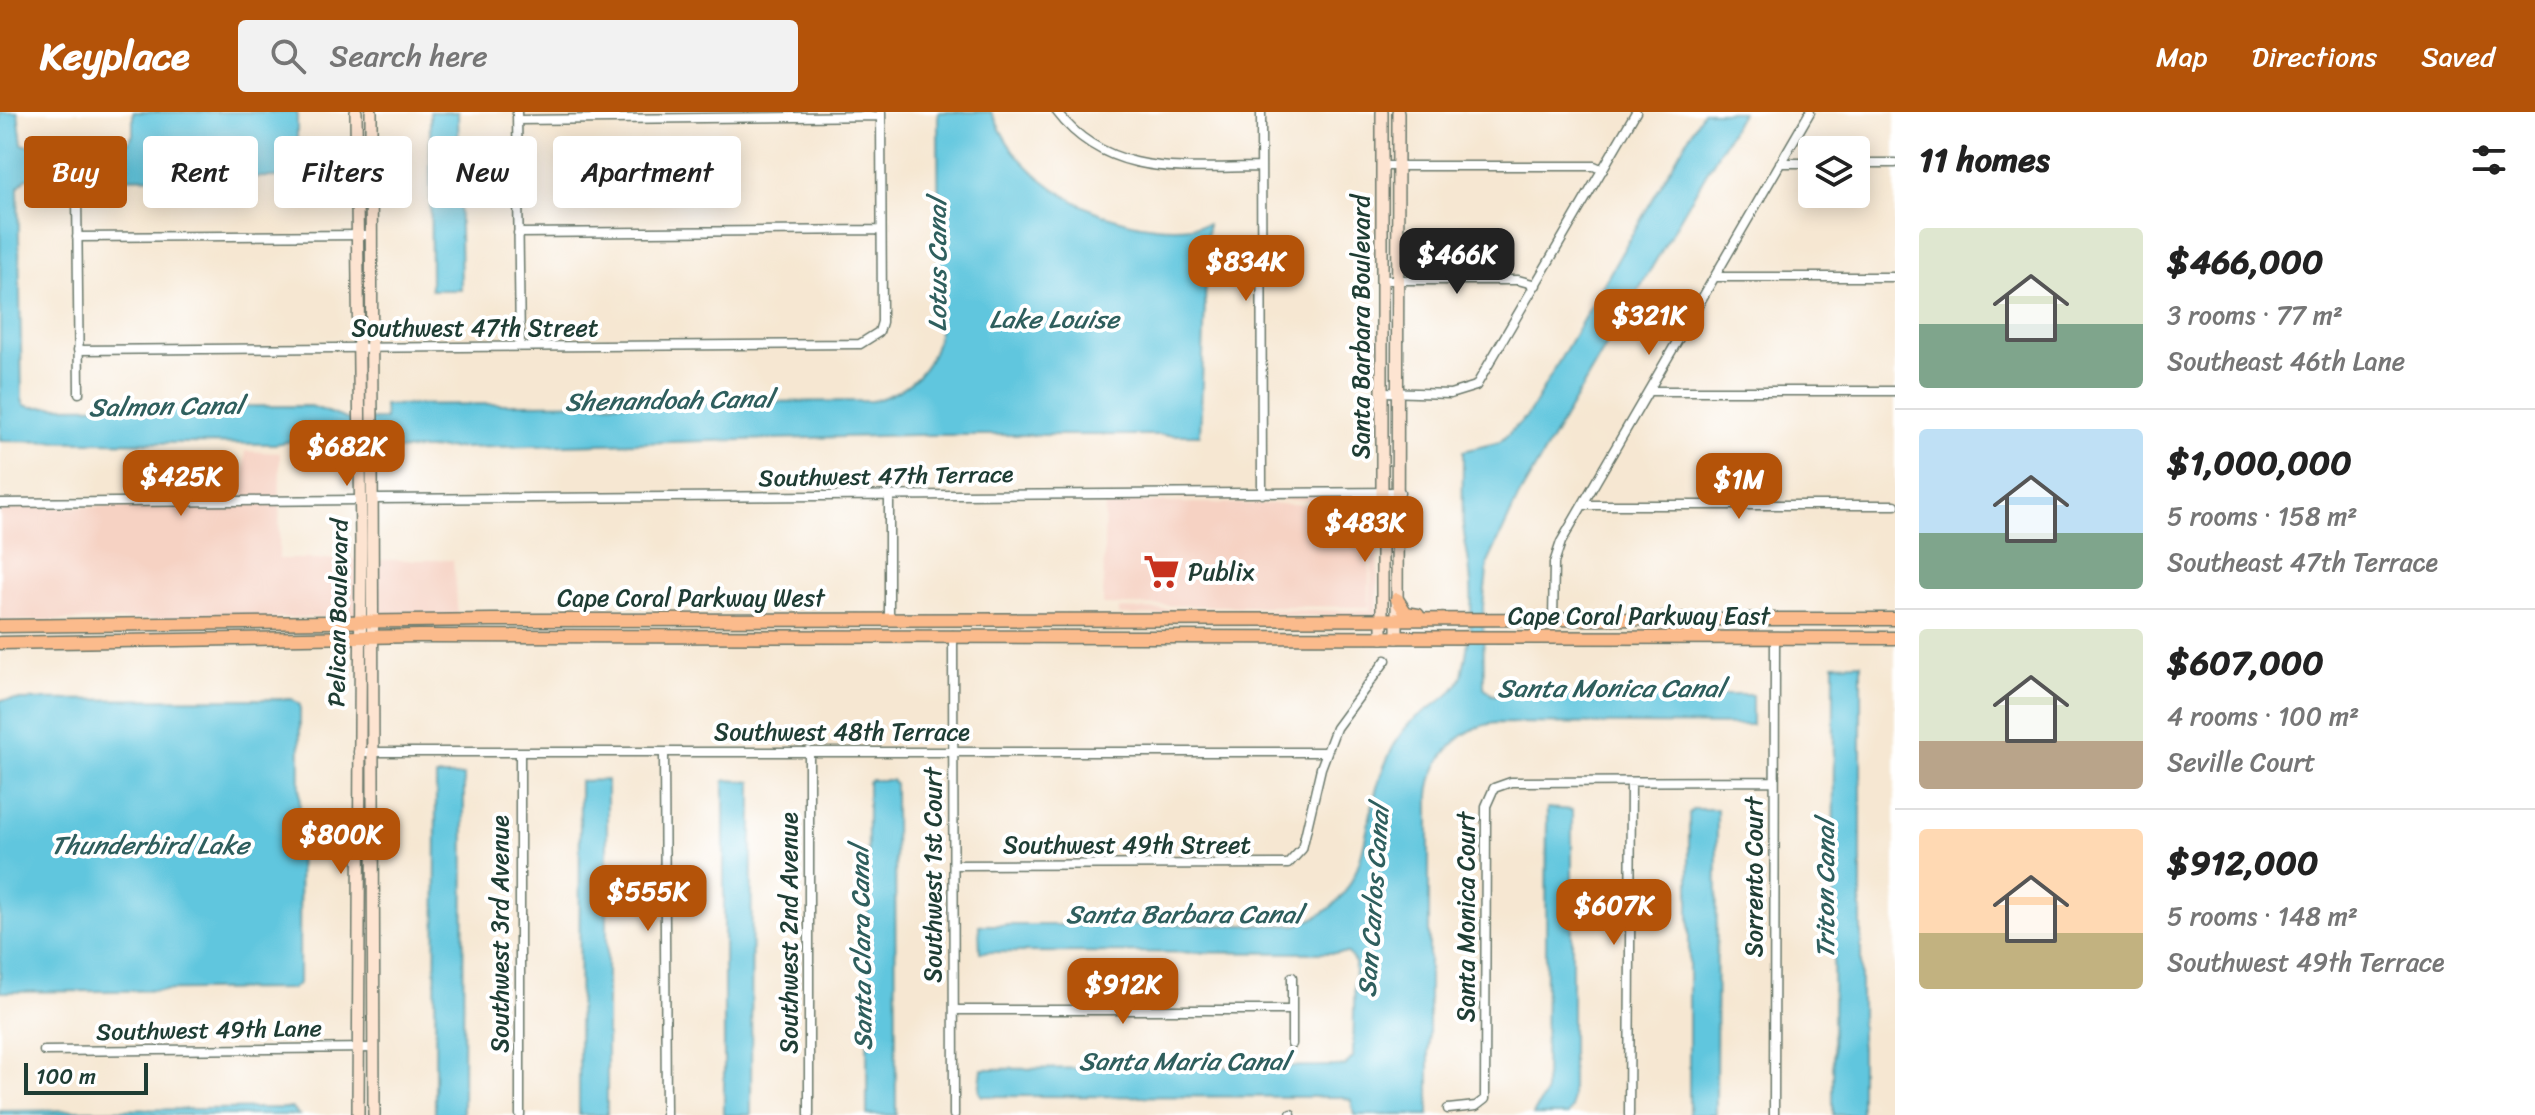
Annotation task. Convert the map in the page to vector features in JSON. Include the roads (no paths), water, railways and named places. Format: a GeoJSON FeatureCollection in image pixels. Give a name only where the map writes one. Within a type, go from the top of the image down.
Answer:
{"type":"FeatureCollection","features":[{"type":"Feature","properties":{"kind":"main road"},"geometry":{"type":"LineString","coordinates":[[1397,599],[1402,610],[1412,615],[1464,618]]}},
{"type":"Feature","properties":{"kind":"main road"},"geometry":{"type":"LineString","coordinates":[[1382,620],[1464,618]]}},
{"type":"Feature","properties":{"kind":"main road","name":"Cape Coral Parkway East"},"geometry":{"type":"LineString","coordinates":[[1464,618],[1534,621],[1895,619]]}},
{"type":"Feature","properties":{"kind":"main road"},"geometry":{"type":"LineString","coordinates":[[1693,638],[1696,630],[1702,628],[1752,628],[1772,619]]}},
{"type":"Feature","properties":{"kind":"main road"},"geometry":{"type":"LineString","coordinates":[[1775,638],[1780,631],[1789,628],[1845,627],[1866,619]]}},
{"type":"Feature","properties":{"kind":"main road"},"geometry":{"type":"LineString","coordinates":[[788,637],[804,629],[880,628],[889,620]]}},
{"type":"Feature","properties":{"kind":"main road"},"geometry":{"type":"LineString","coordinates":[[1105,635],[1124,629],[1193,629],[1207,620]]}},
{"type":"Feature","properties":{"kind":"main road","name":"Cape Coral Parkway West"},"geometry":{"type":"LineString","coordinates":[[0,626],[367,622],[1382,620]]}},
{"type":"Feature","properties":{"kind":"main road"},"geometry":{"type":"LineString","coordinates":[[953,635],[966,628],[1043,627],[1054,621]]}},
{"type":"Feature","properties":{"kind":"main road"},"geometry":{"type":"LineString","coordinates":[[0,634],[21,634],[42,626]]}},
{"type":"Feature","properties":{"kind":"main road","name":"Cape Coral Parkway West"},"geometry":{"type":"LineString","coordinates":[[0,643],[374,637],[1105,635],[1382,638]]}},
{"type":"Feature","properties":{"kind":"main road","name":"Cape Coral Parkway East"},"geometry":{"type":"LineString","coordinates":[[1382,638],[1895,638]]}},
{"type":"Feature","properties":{"kind":"street","name":"Pelican Boulevard"},"geometry":{"type":"LineString","coordinates":[[356,112],[357,234],[366,348]]}},
{"type":"Feature","properties":{"kind":"street","name":"Pelican Boulevard"},"geometry":{"type":"LineString","coordinates":[[371,112],[371,235],[360,500],[367,622],[374,637],[374,1115]]}},
{"type":"Feature","properties":{"kind":"street"},"geometry":{"type":"LineString","coordinates":[[1057,112],[1075,132],[1106,154],[1147,166],[1261,167]]}},
{"type":"Feature","properties":{"kind":"street"},"geometry":{"type":"LineString","coordinates":[[1261,112],[1262,494]]}},
{"type":"Feature","properties":{"kind":"street","name":"Santa Barbara Boulevard"},"geometry":{"type":"LineString","coordinates":[[1382,112],[1382,638]]}},
{"type":"Feature","properties":{"kind":"street","name":"Santa Barbara Boulevard"},"geometry":{"type":"LineString","coordinates":[[1397,638],[1400,492],[1398,112]]}},
{"type":"Feature","properties":{"kind":"street"},"geometry":{"type":"LineString","coordinates":[[1384,392],[1468,391],[1482,378],[1636,112]]}},
{"type":"Feature","properties":{"kind":"street"},"geometry":{"type":"LineString","coordinates":[[1553,621],[1555,555],[1810,112]]}},
{"type":"Feature","properties":{"kind":"street"},"geometry":{"type":"LineString","coordinates":[[518,233],[881,230],[881,114],[517,116],[518,233],[520,346]]}},
{"type":"Feature","properties":{"kind":"street"},"geometry":{"type":"LineString","coordinates":[[1780,163],[1798,163]]}},
{"type":"Feature","properties":{"kind":"street"},"geometry":{"type":"LineString","coordinates":[[1870,163],[1895,163]]}},
{"type":"Feature","properties":{"kind":"street"},"geometry":{"type":"LineString","coordinates":[[1382,166],[1594,166],[1603,170]]}},
{"type":"Feature","properties":{"kind":"street"},"geometry":{"type":"LineString","coordinates":[[77,208],[79,393]]}},
{"type":"Feature","properties":{"kind":"street","name":"Southwest 47th Street"},"geometry":{"type":"LineString","coordinates":[[78,350],[860,344],[871,340],[879,332],[882,322],[881,230]]}},
{"type":"Feature","properties":{"kind":"street"},"geometry":{"type":"LineString","coordinates":[[77,237],[371,235]]}},
{"type":"Feature","properties":{"kind":"street"},"geometry":{"type":"LineString","coordinates":[[1715,277],[1895,277]]}},
{"type":"Feature","properties":{"kind":"street"},"geometry":{"type":"LineString","coordinates":[[1383,280],[1518,280],[1536,285]]}},
{"type":"Feature","properties":{"kind":"street"},"geometry":{"type":"LineString","coordinates":[[1649,391],[1895,391]]}},
{"type":"Feature","properties":{"kind":"street","name":"Pelican Boulevard"},"geometry":{"type":"LineString","coordinates":[[358,1115],[359,638],[367,622],[374,499],[364,453]]}},
{"type":"Feature","properties":{"kind":"street"},"geometry":{"type":"LineString","coordinates":[[364,453],[364,484],[374,499]]}},
{"type":"Feature","properties":{"kind":"street","name":"Southwest 47th Terrace"},"geometry":{"type":"LineString","coordinates":[[374,499],[1400,492]]}},
{"type":"Feature","properties":{"kind":"street"},"geometry":{"type":"LineString","coordinates":[[889,496],[889,620]]}},
{"type":"Feature","properties":{"kind":"street"},"geometry":{"type":"LineString","coordinates":[[0,503],[360,500]]}},
{"type":"Feature","properties":{"kind":"street"},"geometry":{"type":"LineString","coordinates":[[1583,505],[1895,505]]}},
{"type":"Feature","properties":{"kind":"street","name":"Southwest 1st Court"},"geometry":{"type":"LineString","coordinates":[[953,635],[954,1115]]}},
{"type":"Feature","properties":{"kind":"street","name":"Sorrento Court"},"geometry":{"type":"LineString","coordinates":[[1774,1115],[1775,638]]}},
{"type":"Feature","properties":{"kind":"street"},"geometry":{"type":"LineString","coordinates":[[1325,752],[1349,707],[1386,660]]}},
{"type":"Feature","properties":{"kind":"street","name":"Southwest 2nd Avenue"},"geometry":{"type":"LineString","coordinates":[[809,751],[809,1115]]}},
{"type":"Feature","properties":{"kind":"street","name":"Southwest 48th Terrace"},"geometry":{"type":"LineString","coordinates":[[358,752],[1325,752]]}},
{"type":"Feature","properties":{"kind":"street","name":"Southwest 3rd Avenue"},"geometry":{"type":"LineString","coordinates":[[520,752],[520,1115]]}},
{"type":"Feature","properties":{"kind":"street"},"geometry":{"type":"LineString","coordinates":[[664,752],[666,1115]]}},
{"type":"Feature","properties":{"kind":"street","name":"Southwest 49th Street"},"geometry":{"type":"LineString","coordinates":[[954,865],[1278,865],[1298,857],[1325,752]]}},
{"type":"Feature","properties":{"kind":"street","name":"Santa Monica Court"},"geometry":{"type":"LineString","coordinates":[[1448,1109],[1469,1108],[1485,1099],[1488,797],[1502,783],[1774,781]]}},
{"type":"Feature","properties":{"kind":"street"},"geometry":{"type":"LineString","coordinates":[[1629,1115],[1631,782]]}},
{"type":"Feature","properties":{"kind":"street"},"geometry":{"type":"LineString","coordinates":[[1292,977],[1292,1044]]}},
{"type":"Feature","properties":{"kind":"street"},"geometry":{"type":"LineString","coordinates":[[954,1010],[1292,1010]]}},
{"type":"Feature","properties":{"kind":"street","name":"Southwest 49th Lane"},"geometry":{"type":"LineString","coordinates":[[44,1051],[374,1048]]}},
{"type":"Feature","properties":{"kind":"water","name":"Lake Louise"},"geometry":{"type":"Polygon","coordinates":[[[0,112],[18,112],[24,145],[24,181],[18,187],[22,399],[24,405],[31,407],[311,406],[349,420],[385,419],[384,405],[872,401],[886,397],[918,376],[931,356],[939,330],[938,112],[991,112],[1010,146],[1031,170],[1052,187],[1101,214],[1155,227],[1182,228],[1208,224],[1200,435],[913,435],[389,450],[385,441],[348,431],[275,444],[0,441],[0,112]]]}},
{"type":"Feature","properties":{"kind":"water","name":"Lake Louise"},"geometry":{"type":"Polygon","coordinates":[[[133,112],[297,112],[297,136],[274,136],[274,177],[258,177],[258,136],[143,136],[143,178],[127,178],[127,144],[133,135],[133,112]]]}},
{"type":"Feature","properties":{"kind":"water"},"geometry":{"type":"Polygon","coordinates":[[[430,112],[458,112],[458,136],[430,136],[430,112]]]}},
{"type":"Feature","properties":{"kind":"water","name":"San Carlos Canal"},"geometry":{"type":"Polygon","coordinates":[[[1703,112],[1742,112],[1518,498],[1488,563],[1483,606],[1484,687],[1492,695],[1752,695],[1752,725],[1496,723],[1471,731],[1450,747],[1436,769],[1429,795],[1429,1115],[1354,1115],[1351,1100],[1342,1097],[982,1096],[979,1092],[982,1069],[1345,1066],[1353,1057],[1355,963],[1348,953],[980,952],[979,925],[1296,925],[1322,914],[1340,898],[1361,857],[1378,784],[1394,745],[1415,718],[1453,690],[1462,675],[1469,638],[1471,598],[1463,524],[1463,451],[1500,442],[1528,415],[1703,112]]]}},
{"type":"Feature","properties":{"kind":"water"},"geometry":{"type":"Polygon","coordinates":[[[431,208],[460,208],[461,290],[431,290],[431,208]]]}},
{"type":"Feature","properties":{"kind":"water"},"geometry":{"type":"Polygon","coordinates":[[[1861,663],[1861,1115],[1833,1115],[1834,664],[1861,663]]]}},
{"type":"Feature","properties":{"kind":"water","name":"Thunderbird Lake"},"geometry":{"type":"Polygon","coordinates":[[[292,699],[300,705],[299,983],[292,989],[0,992],[0,700],[292,699]]]}},
{"type":"Feature","properties":{"kind":"water"},"geometry":{"type":"Polygon","coordinates":[[[436,776],[464,776],[463,1115],[435,1115],[436,776]]]}},
{"type":"Feature","properties":{"kind":"water"},"geometry":{"type":"Polygon","coordinates":[[[607,780],[607,1115],[579,1115],[580,781],[607,780]]]}},
{"type":"Feature","properties":{"kind":"water"},"geometry":{"type":"Polygon","coordinates":[[[871,780],[892,780],[895,784],[896,1115],[867,1115],[868,783],[871,780]]]}},
{"type":"Feature","properties":{"kind":"water"},"geometry":{"type":"Polygon","coordinates":[[[724,782],[752,782],[751,1115],[724,1115],[724,782]]]}},
{"type":"Feature","properties":{"kind":"water"},"geometry":{"type":"Polygon","coordinates":[[[1547,808],[1572,810],[1572,1108],[1568,1115],[1533,1115],[1545,1094],[1547,808]]]}},
{"type":"Feature","properties":{"kind":"water"},"geometry":{"type":"Polygon","coordinates":[[[1693,809],[1717,809],[1716,1115],[1689,1115],[1689,814],[1693,809]]]}},
{"type":"Feature","properties":{"kind":"water"},"geometry":{"type":"Polygon","coordinates":[[[292,1108],[299,1115],[0,1115],[0,1111],[292,1108]]]}},
{"type":"Feature","properties":{"kind":"place","name":"Publix"},"geometry":{"type":"Point","coordinates":[1162,572]}},
{"type":"Feature","properties":{"kind":"water label","name":"Lotus Canal"},"geometry":{"type":"Point","coordinates":[937,265]}},
{"type":"Feature","properties":{"kind":"water label","name":"Shenandoah Canal"},"geometry":{"type":"Point","coordinates":[669,400]}},
{"type":"Feature","properties":{"kind":"water label","name":"Salmon Canal"},"geometry":{"type":"Point","coordinates":[166,406]}},
{"type":"Feature","properties":{"kind":"water label","name":"Santa Monica Canal"},"geometry":{"type":"Point","coordinates":[1611,688]}},
{"type":"Feature","properties":{"kind":"water label","name":"Triton Canal"},"geometry":{"type":"Point","coordinates":[1825,889]}},
{"type":"Feature","properties":{"kind":"water label","name":"Santa Barbara Canal"},"geometry":{"type":"Point","coordinates":[1184,914]}},
{"type":"Feature","properties":{"kind":"water label","name":"Santa Clara Canal"},"geometry":{"type":"Point","coordinates":[861,948]}},
{"type":"Feature","properties":{"kind":"water label","name":"Santa Maria Canal"},"geometry":{"type":"Point","coordinates":[1184,1061]}}]}
